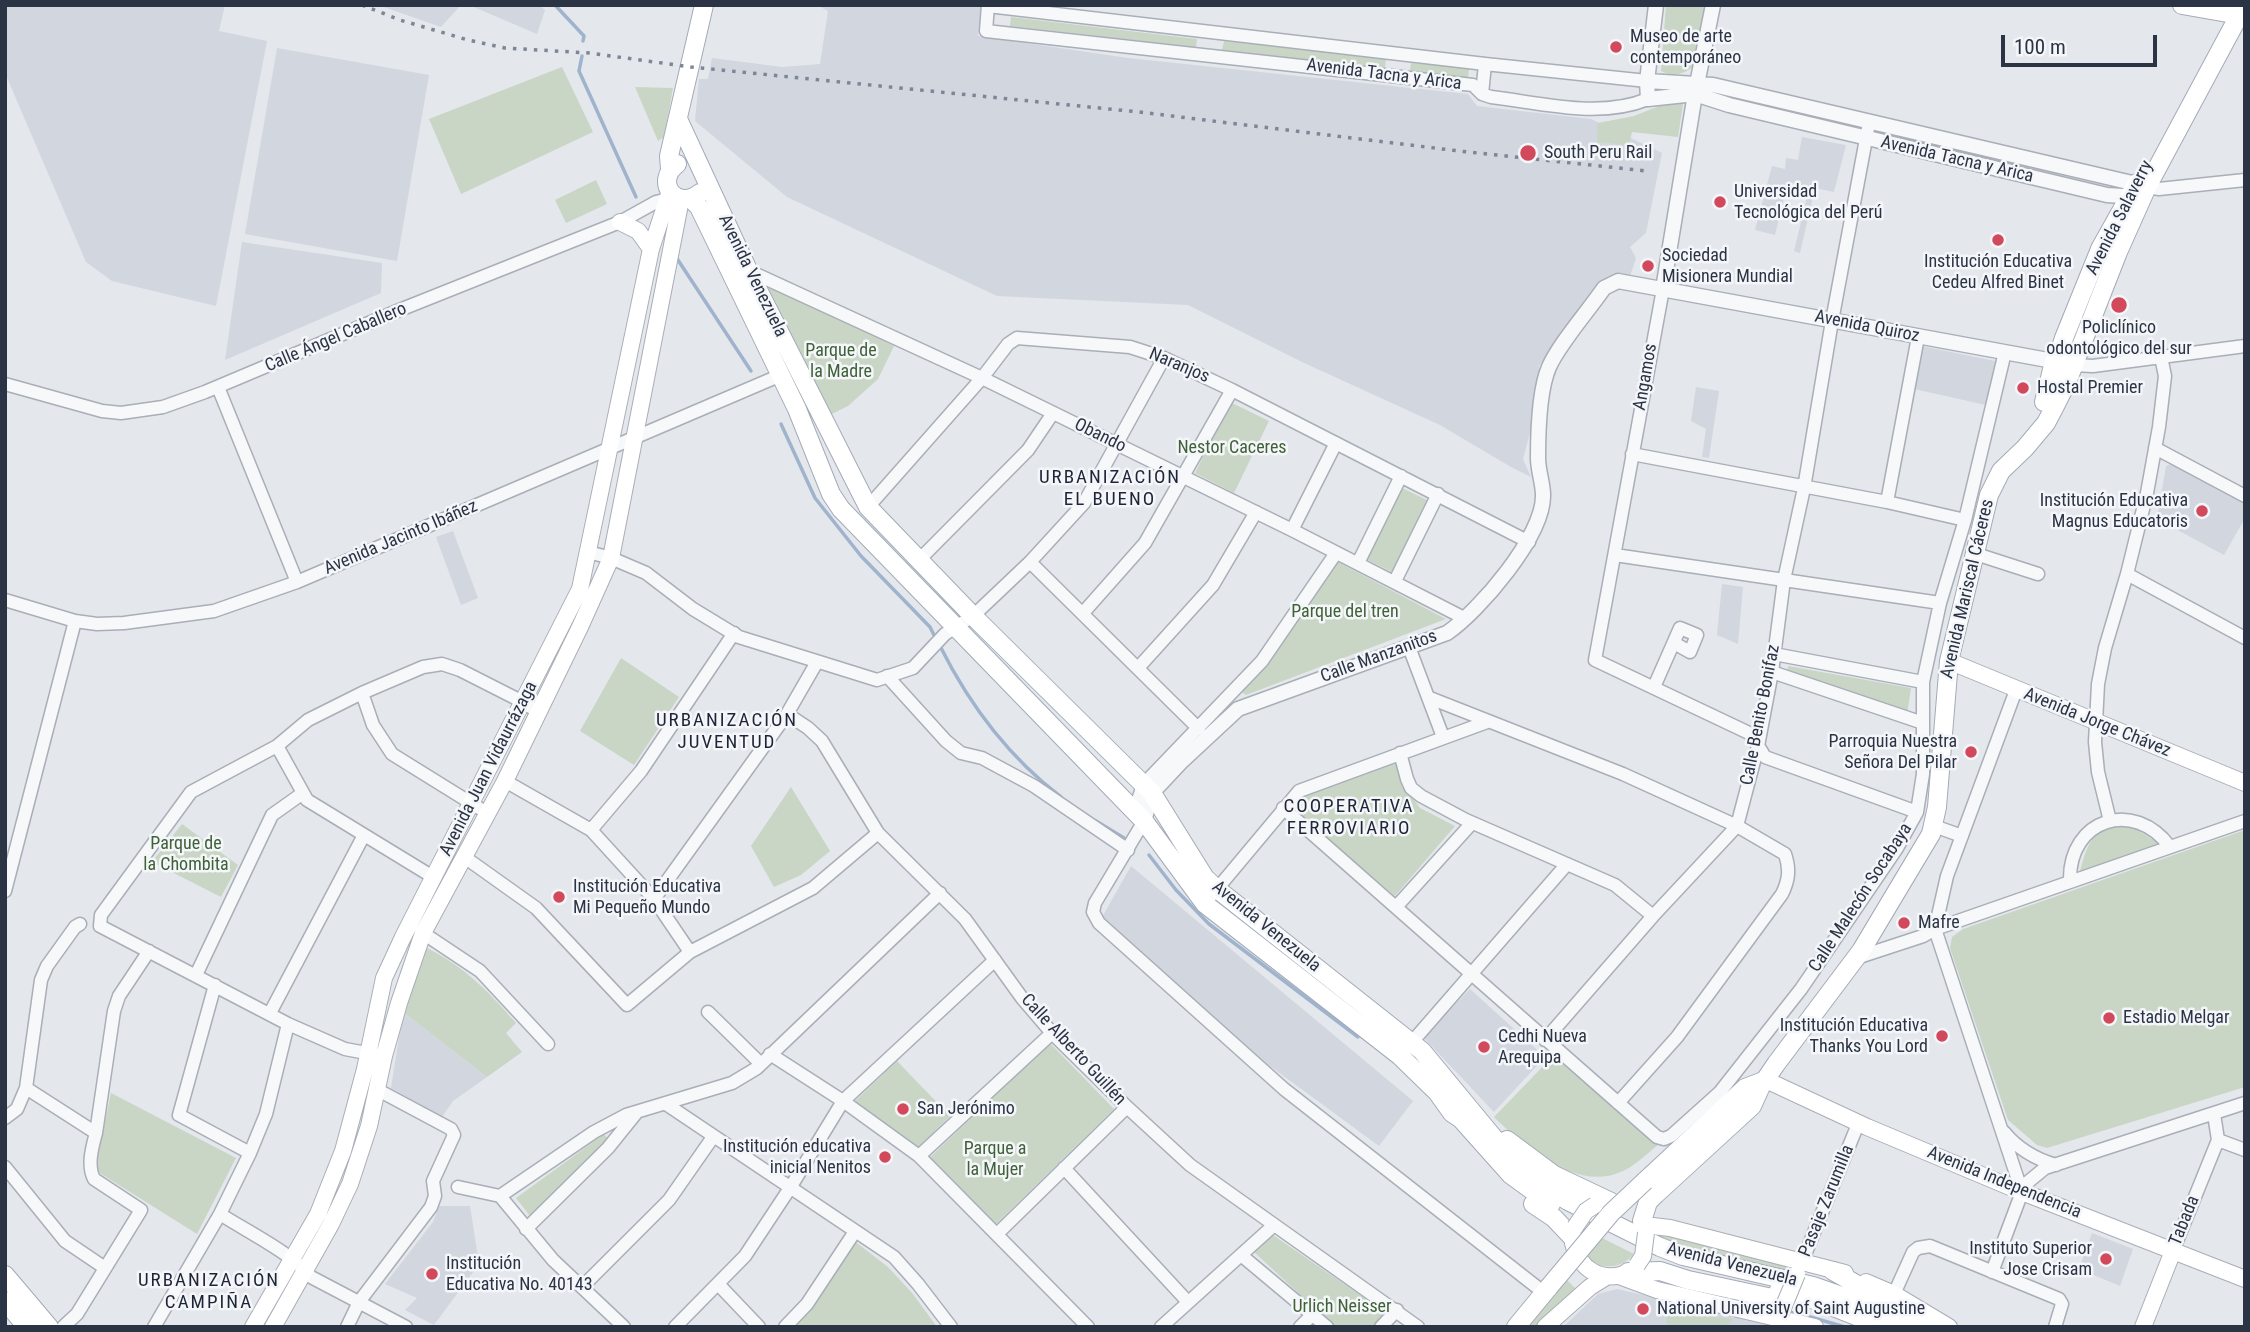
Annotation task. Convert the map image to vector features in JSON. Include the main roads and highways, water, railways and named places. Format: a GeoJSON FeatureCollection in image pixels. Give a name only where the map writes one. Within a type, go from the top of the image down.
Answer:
{"type":"FeatureCollection","features":[{"type":"Feature","properties":{"kind":"main road"},"geometry":{"type":"LineString","coordinates":[[672,192],[669,156],[704,5]]}},
{"type":"Feature","properties":{"kind":"main road"},"geometry":{"type":"LineString","coordinates":[[2182,5],[2235,9]]}},
{"type":"Feature","properties":{"kind":"main road","name":"Avenida Salaverry"},"geometry":{"type":"LineString","coordinates":[[2072,365],[2143,191],[2235,9]]}},
{"type":"Feature","properties":{"kind":"main road","name":"Avenida Venezuela"},"geometry":{"type":"LineString","coordinates":[[678,119],[781,375],[831,494],[841,509],[950,630],[1139,822],[1205,904],[1406,1049],[1422,1051],[1459,1108],[1545,1187],[1660,1247],[1684,1256],[1813,1286],[1864,1304],[1912,1327]]}},
{"type":"Feature","properties":{"kind":"main road"},"geometry":{"type":"LineString","coordinates":[[681,162],[694,163],[702,174],[699,194],[672,192],[681,162]]}},
{"type":"Feature","properties":{"kind":"main road","name":"Avenida Salaverry"},"geometry":{"type":"LineString","coordinates":[[2044,402],[2064,338],[2100,248],[2143,191]]}},
{"type":"Feature","properties":{"kind":"main road","name":"Avenida Venezuela"},"geometry":{"type":"LineString","coordinates":[[672,192],[699,207],[740,272],[869,507],[973,616],[1147,789],[1205,878],[1406,1049]]}},
{"type":"Feature","properties":{"kind":"main road","name":"Avenida Juan Vidaurrázaga"},"geometry":{"type":"LineString","coordinates":[[253,1327],[299,1265],[350,1184],[378,1090],[376,1054],[384,978],[580,589],[651,249],[672,192]]}},
{"type":"Feature","properties":{"kind":"main road","name":"Avenida Juan Vidaurrázaga"},"geometry":{"type":"LineString","coordinates":[[273,1327],[343,1151],[376,1054],[399,1003],[424,933],[505,781],[611,558],[644,388],[672,192]]}},
{"type":"Feature","properties":{"kind":"main road"},"geometry":{"type":"LineString","coordinates":[[620,222],[638,231],[651,249]]}},
{"type":"Feature","properties":{"kind":"main road","name":"Avenida Mariscal Cáceres"},"geometry":{"type":"LineString","coordinates":[[2036,434],[2054,362]]}},
{"type":"Feature","properties":{"kind":"main road","name":"Avenida Mariscal Cáceres"},"geometry":{"type":"LineString","coordinates":[[1858,955],[1915,863],[1934,826],[1949,661],[1994,481],[2046,423],[2067,382],[2072,365]]}},
{"type":"Feature","properties":{"kind":"main road"},"geometry":{"type":"LineString","coordinates":[[623,383],[644,388]]}},
{"type":"Feature","properties":{"kind":"main road","name":"Avenida Jorge Chávez"},"geometry":{"type":"LineString","coordinates":[[1949,661],[2245,783]]}},
{"type":"Feature","properties":{"kind":"main road","name":"Calle Malecón Socabaya"},"geometry":{"type":"LineString","coordinates":[[1644,1226],[1648,1202],[1752,1106],[1764,1083],[1858,955]]}},
{"type":"Feature","properties":{"kind":"main road"},"geometry":{"type":"LineString","coordinates":[[1516,1327],[1611,1213],[1646,1184],[1745,1088],[1764,1083]]}},
{"type":"Feature","properties":{"kind":"main road","name":"Avenida Independencia"},"geometry":{"type":"LineString","coordinates":[[1764,1083],[2022,1192],[2245,1279]]}},
{"type":"Feature","properties":{"kind":"main road"},"geometry":{"type":"LineString","coordinates":[[1459,1108],[1482,1115],[1521,1152],[1603,1204],[1629,1208],[1644,1226],[1647,1245],[1643,1256],[1623,1273],[1590,1287],[1545,1327]]}},
{"type":"Feature","properties":{"kind":"main road"},"geometry":{"type":"LineString","coordinates":[[1459,1108],[1476,1150],[1497,1174],[1524,1198],[1554,1217],[1573,1236],[1581,1263],[1588,1270],[1623,1273],[1660,1271],[1827,1312],[1860,1316]]}},
{"type":"Feature","properties":{"kind":"main road","name":"Avenida Venezuela"},"geometry":{"type":"LineString","coordinates":[[1459,1108],[1461,1119],[1511,1175],[1539,1197],[1578,1220],[1678,1266],[1800,1295],[1884,1327]]}},
{"type":"Feature","properties":{"kind":"main road"},"geometry":{"type":"LineString","coordinates":[[1523,1327],[1586,1211],[1603,1204]]}},
{"type":"Feature","properties":{"kind":"main road","name":"Avenida Venezuela"},"geometry":{"type":"LineString","coordinates":[[1644,1226],[1670,1228],[1800,1268],[1849,1274],[1894,1294],[1949,1327]]}},
{"type":"Feature","properties":{"kind":"main road","name":"Tabada"},"geometry":{"type":"LineString","coordinates":[[2143,1327],[2173,1251]]}},
{"type":"Feature","properties":{"kind":"main road","name":"Pasaje Zarumilla"},"geometry":{"type":"LineString","coordinates":[[1780,1315],[1800,1268]]}},
{"type":"Feature","properties":{"kind":"main road"},"geometry":{"type":"LineString","coordinates":[[1833,1271],[1932,1327]]}},
{"type":"Feature","properties":{"kind":"main road"},"geometry":{"type":"LineString","coordinates":[[1623,1273],[1657,1290],[1780,1315],[1815,1327]]}},
{"type":"Feature","properties":{"kind":"main road"},"geometry":{"type":"LineString","coordinates":[[5,1275],[49,1327]]}},
{"type":"Feature","properties":{"kind":"main road"},"geometry":{"type":"LineString","coordinates":[[1505,1327],[1546,1289]]}},
{"type":"Feature","properties":{"kind":"main road"},"geometry":{"type":"LineString","coordinates":[[5,1301],[27,1327]]}},
{"type":"Feature","properties":{"kind":"waterway"},"geometry":{"type":"LineString","coordinates":[[555,5],[584,36],[583,41]]}},
{"type":"Feature","properties":{"kind":"waterway"},"geometry":{"type":"LineString","coordinates":[[582,56],[579,71],[636,197]]}},
{"type":"Feature","properties":{"kind":"waterway"},"geometry":{"type":"LineString","coordinates":[[676,257],[751,371]]}},
{"type":"Feature","properties":{"kind":"waterway"},"geometry":{"type":"LineString","coordinates":[[781,424],[815,498],[861,556],[930,627],[936,639]]}},
{"type":"Feature","properties":{"kind":"waterway"},"geometry":{"type":"LineString","coordinates":[[940,646],[964,689],[992,729],[1042,782],[1061,797]]}},
{"type":"Feature","properties":{"kind":"waterway"},"geometry":{"type":"LineString","coordinates":[[1096,821],[1124,838]]}},
{"type":"Feature","properties":{"kind":"waterway"},"geometry":{"type":"LineString","coordinates":[[1149,855],[1176,890],[1209,924],[1358,1037]]}},
{"type":"Feature","properties":{"kind":"waterway"},"geometry":{"type":"LineString","coordinates":[[1786,1310],[1845,1327]]}},
{"type":"Feature","properties":{"kind":"railway"},"geometry":{"type":"LineString","coordinates":[[362,5],[400,20],[505,48],[589,53],[691,67],[1139,112],[1647,171]]}},
{"type":"Feature","properties":{"kind":"place","name":"Museo de arte contemporáneo"},"geometry":{"type":"Point","coordinates":[1616,47]}},
{"type":"Feature","properties":{"kind":"place","name":"South Peru Rail"},"geometry":{"type":"Point","coordinates":[1528,153]}},
{"type":"Feature","properties":{"kind":"place","name":"Universidad Tecnológica del Perú"},"geometry":{"type":"Point","coordinates":[1720,202]}},
{"type":"Feature","properties":{"kind":"place","name":"Institución Educativa Cedeu Alfred Binet"},"geometry":{"type":"Point","coordinates":[1998,240]}},
{"type":"Feature","properties":{"kind":"place","name":"Sociedad Misionera Mundial"},"geometry":{"type":"Point","coordinates":[1648,266]}},
{"type":"Feature","properties":{"kind":"place","name":"Policlínico odontológico del sur"},"geometry":{"type":"Point","coordinates":[2119,305]}},
{"type":"Feature","properties":{"kind":"place","name":"Hostal Premier"},"geometry":{"type":"Point","coordinates":[2023,388]}},
{"type":"Feature","properties":{"kind":"place","name":"Institución Educativa Magnus Educatoris"},"geometry":{"type":"Point","coordinates":[2202,511]}},
{"type":"Feature","properties":{"kind":"place","name":"Parroquia Nuestra Señora Del Pilar"},"geometry":{"type":"Point","coordinates":[1971,752]}},
{"type":"Feature","properties":{"kind":"place","name":"Institución Educativa Mi Pequeño Mundo"},"geometry":{"type":"Point","coordinates":[559,897]}},
{"type":"Feature","properties":{"kind":"place","name":"Mafre"},"geometry":{"type":"Point","coordinates":[1904,923]}},
{"type":"Feature","properties":{"kind":"place","name":"Estadio Melgar"},"geometry":{"type":"Point","coordinates":[2109,1018]}},
{"type":"Feature","properties":{"kind":"place","name":"Institución Educativa Thanks You Lord"},"geometry":{"type":"Point","coordinates":[1942,1036]}},
{"type":"Feature","properties":{"kind":"place","name":"Cedhi Nueva Arequipa"},"geometry":{"type":"Point","coordinates":[1484,1047]}},
{"type":"Feature","properties":{"kind":"place","name":"San Jerónimo"},"geometry":{"type":"Point","coordinates":[903,1109]}},
{"type":"Feature","properties":{"kind":"place","name":"Institución educativa inicial Nenitos"},"geometry":{"type":"Point","coordinates":[885,1157]}},
{"type":"Feature","properties":{"kind":"place","name":"Instituto Superior Jose Crisam"},"geometry":{"type":"Point","coordinates":[2106,1259]}},
{"type":"Feature","properties":{"kind":"place","name":"Institución Educativa No. 40143"},"geometry":{"type":"Point","coordinates":[432,1274]}},
{"type":"Feature","properties":{"kind":"place","name":"National University of Saint Augustine"},"geometry":{"type":"Point","coordinates":[1643,1309]}},
{"type":"Feature","properties":{"kind":"district","name":"URBANIZACIÓN EL BUENO"},"geometry":{"type":"Point","coordinates":[1110,489]}},
{"type":"Feature","properties":{"kind":"district","name":"URBANIZACIÓN JUVENTUD"},"geometry":{"type":"Point","coordinates":[727,732]}},
{"type":"Feature","properties":{"kind":"district","name":"COOPERATIVA FERROVIARIO"},"geometry":{"type":"Point","coordinates":[1349,818]}},
{"type":"Feature","properties":{"kind":"district","name":"URBANIZACIÓN CAMPIÑA"},"geometry":{"type":"Point","coordinates":[209,1292]}},
{"type":"Feature","properties":{"kind":"park label","name":"Parque de la Madre"},"geometry":{"type":"Point","coordinates":[841,361]}},
{"type":"Feature","properties":{"kind":"park label","name":"Nestor Caceres"},"geometry":{"type":"Point","coordinates":[1232,448]}},
{"type":"Feature","properties":{"kind":"park label","name":"Parque del tren"},"geometry":{"type":"Point","coordinates":[1345,612]}},
{"type":"Feature","properties":{"kind":"park label","name":"Parque de la Chombita"},"geometry":{"type":"Point","coordinates":[186,854]}},
{"type":"Feature","properties":{"kind":"park label","name":"Parque a la Mujer"},"geometry":{"type":"Point","coordinates":[995,1159]}},
{"type":"Feature","properties":{"kind":"park label","name":"Urlich Neisser"},"geometry":{"type":"Point","coordinates":[1342,1307]}}]}
